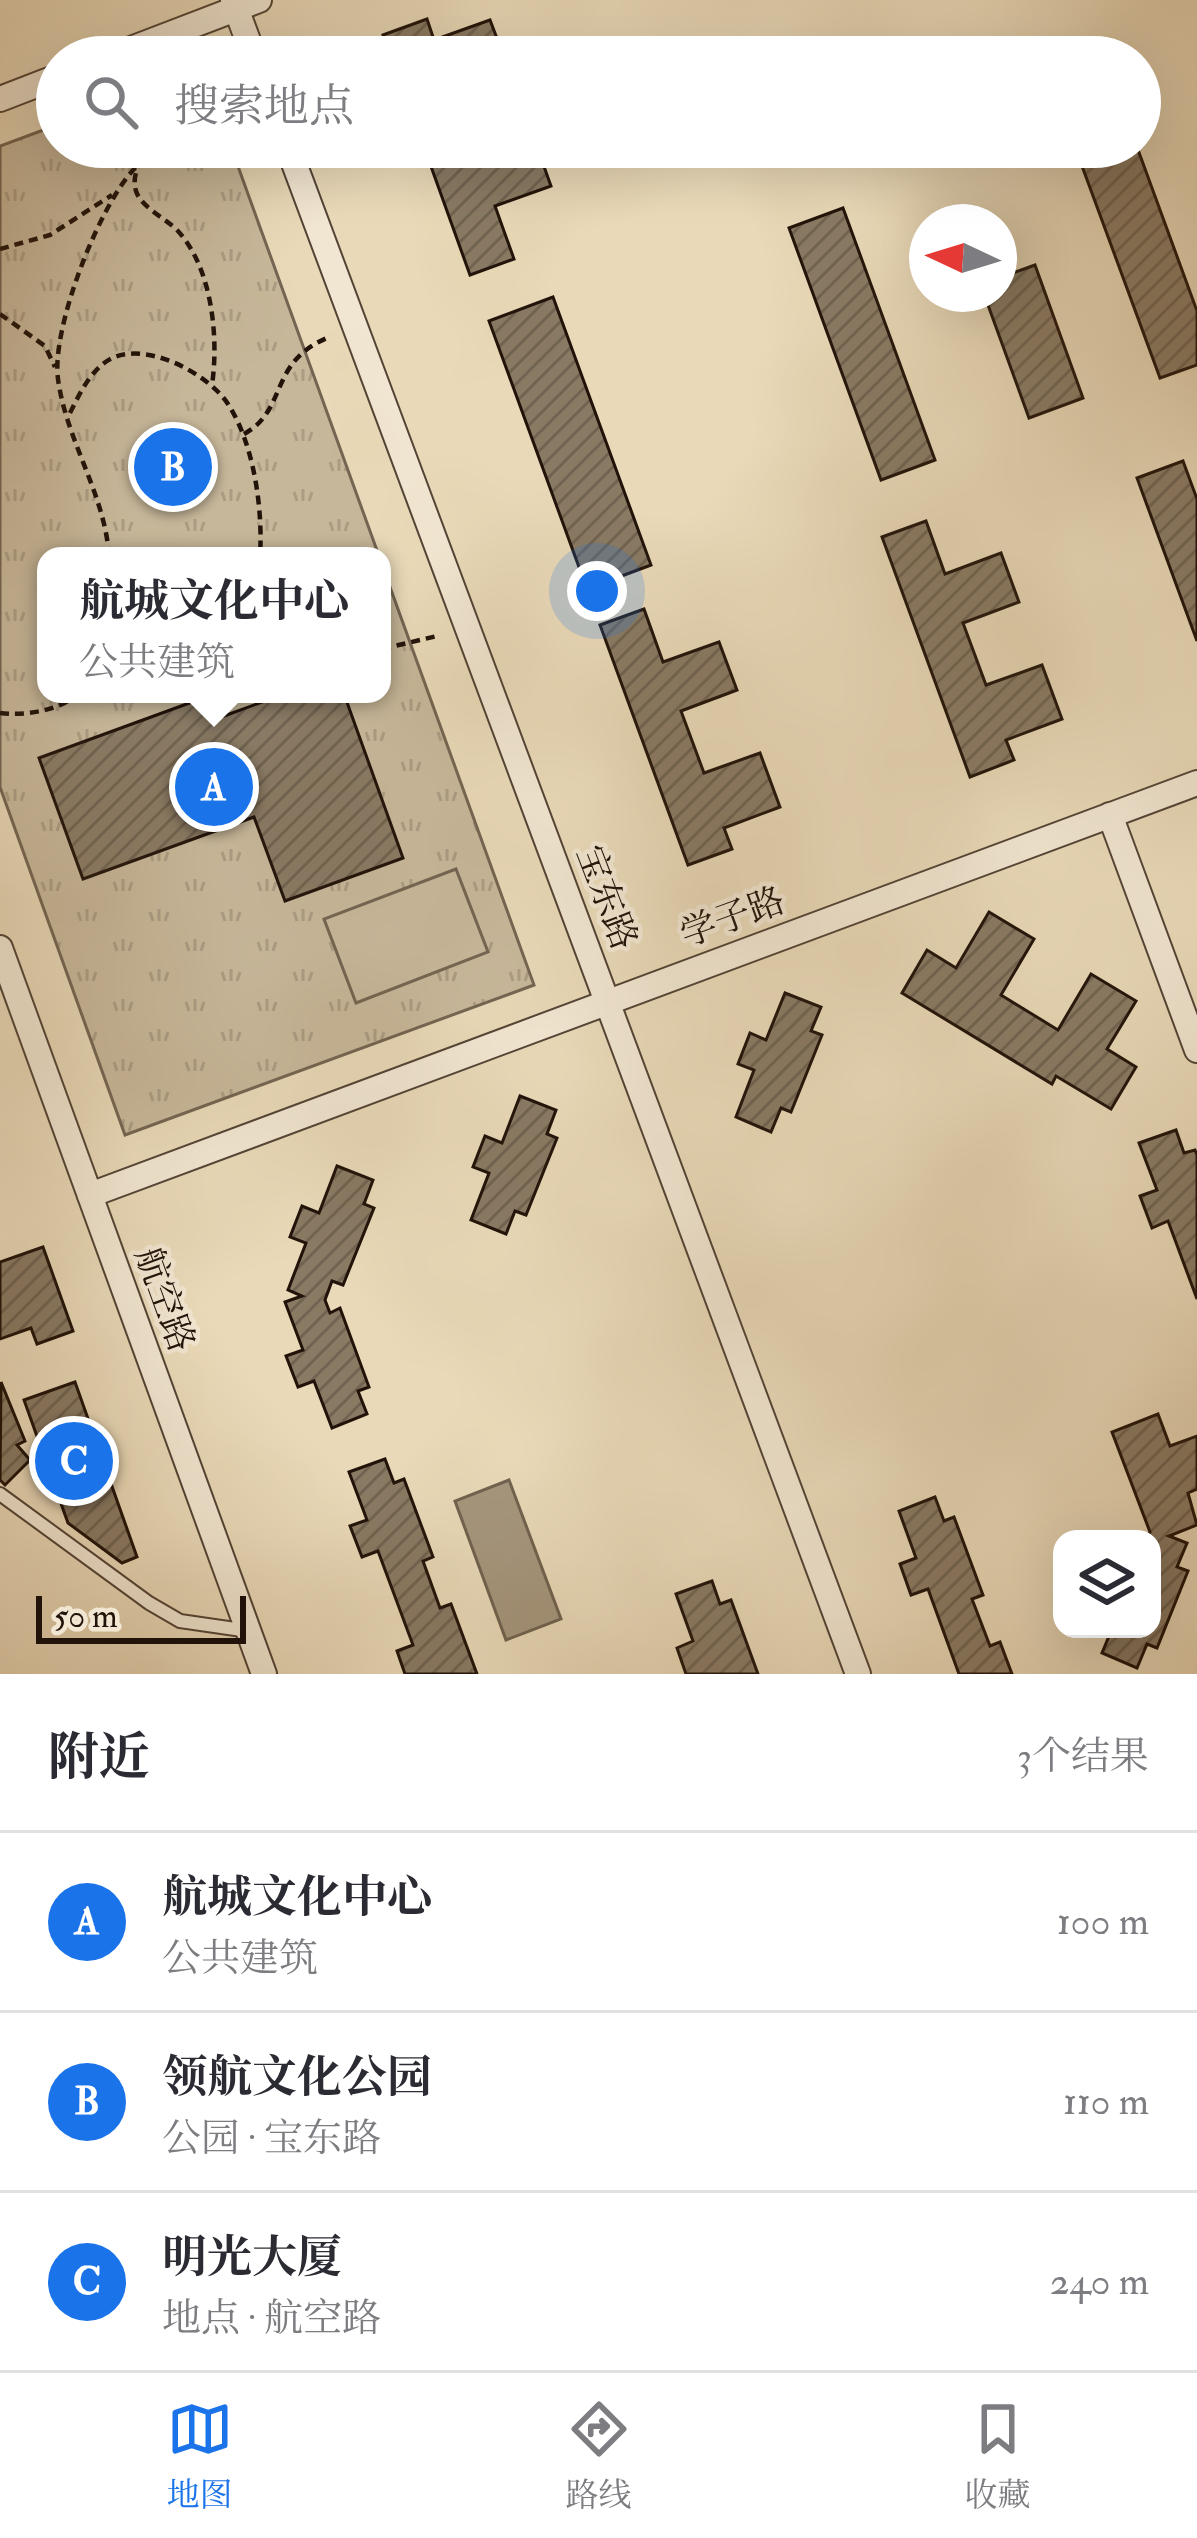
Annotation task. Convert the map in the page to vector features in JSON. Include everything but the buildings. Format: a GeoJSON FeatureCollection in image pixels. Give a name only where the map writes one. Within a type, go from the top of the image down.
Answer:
{"type":"FeatureCollection","features":[{"type":"Feature","properties":{"kind":"street"},"geometry":{"type":"LineString","coordinates":[[161,36],[242,3],[249,36]]}},
{"type":"Feature","properties":{"kind":"street"},"geometry":{"type":"LineString","coordinates":[[0,99],[36,85]]}},
{"type":"Feature","properties":{"kind":"street","name":"宝东路"},"geometry":{"type":"LineString","coordinates":[[296,168],[858,1674]]}},
{"type":"Feature","properties":{"kind":"street","name":"学子路"},"geometry":{"type":"LineString","coordinates":[[91,1195],[1197,783]]}},
{"type":"Feature","properties":{"kind":"street"},"geometry":{"type":"LineString","coordinates":[[1110,815],[1195,1039]]}},
{"type":"Feature","properties":{"kind":"street","name":"航空路"},"geometry":{"type":"LineString","coordinates":[[0,948],[264,1674]]}},
{"type":"Feature","properties":{"kind":"lane"},"geometry":{"type":"LineString","coordinates":[[0,1494],[180,1621],[249,1631]]}},
{"type":"Feature","properties":{"kind":"path"},"geometry":{"type":"LineString","coordinates":[[0,249],[50,236],[112,195],[135,168]]}},
{"type":"Feature","properties":{"kind":"path"},"geometry":{"type":"LineString","coordinates":[[138,168],[134,185],[138,196],[188,244],[205,286],[214,323],[212,385]]}},
{"type":"Feature","properties":{"kind":"path"},"geometry":{"type":"LineString","coordinates":[[57,373],[74,285],[112,195]]}},
{"type":"Feature","properties":{"kind":"path"},"geometry":{"type":"LineString","coordinates":[[0,314],[45,346],[96,495],[107,547]]}},
{"type":"Feature","properties":{"kind":"path"},"geometry":{"type":"LineString","coordinates":[[244,434],[266,417],[283,374],[296,356],[327,338]]}},
{"type":"Feature","properties":{"kind":"path"},"geometry":{"type":"LineString","coordinates":[[68,416],[94,373],[125,354],[187,369],[212,385],[244,434],[256,494],[259,547]]}},
{"type":"Feature","properties":{"kind":"path"},"geometry":{"type":"LineString","coordinates":[[391,649],[437,636]]}},
{"type":"Feature","properties":{"kind":"path"},"geometry":{"type":"LineString","coordinates":[[0,713],[64,703]]}},
{"type":"Feature","properties":{"kind":"green space"},"geometry":{"type":"Polygon","coordinates":[[[36,133],[36,168],[239,168],[376,547],[37,547],[37,703],[391,703],[391,590],[534,985],[125,1135],[0,787],[0,146],[36,133]]]}},
{"type":"Feature","properties":{"kind":"green space"},"geometry":{"type":"Polygon","coordinates":[[[456,869],[488,952],[356,1003],[324,919],[456,869]]]}},
{"type":"Feature","properties":{"kind":"shaded area"},"geometry":{"type":"Polygon","coordinates":[[[509,1480],[561,1619],[506,1640],[455,1501],[509,1480]]]}},
{"type":"Feature","properties":{"kind":"place","name":"领航文化公园"},"geometry":{"type":"Point","coordinates":[173,467]}},
{"type":"Feature","properties":{"kind":"place","name":"航城文化中心"},"geometry":{"type":"Point","coordinates":[214,787]}},
{"type":"Feature","properties":{"kind":"place","name":"明光大厦"},"geometry":{"type":"Point","coordinates":[74,1461]}}]}
